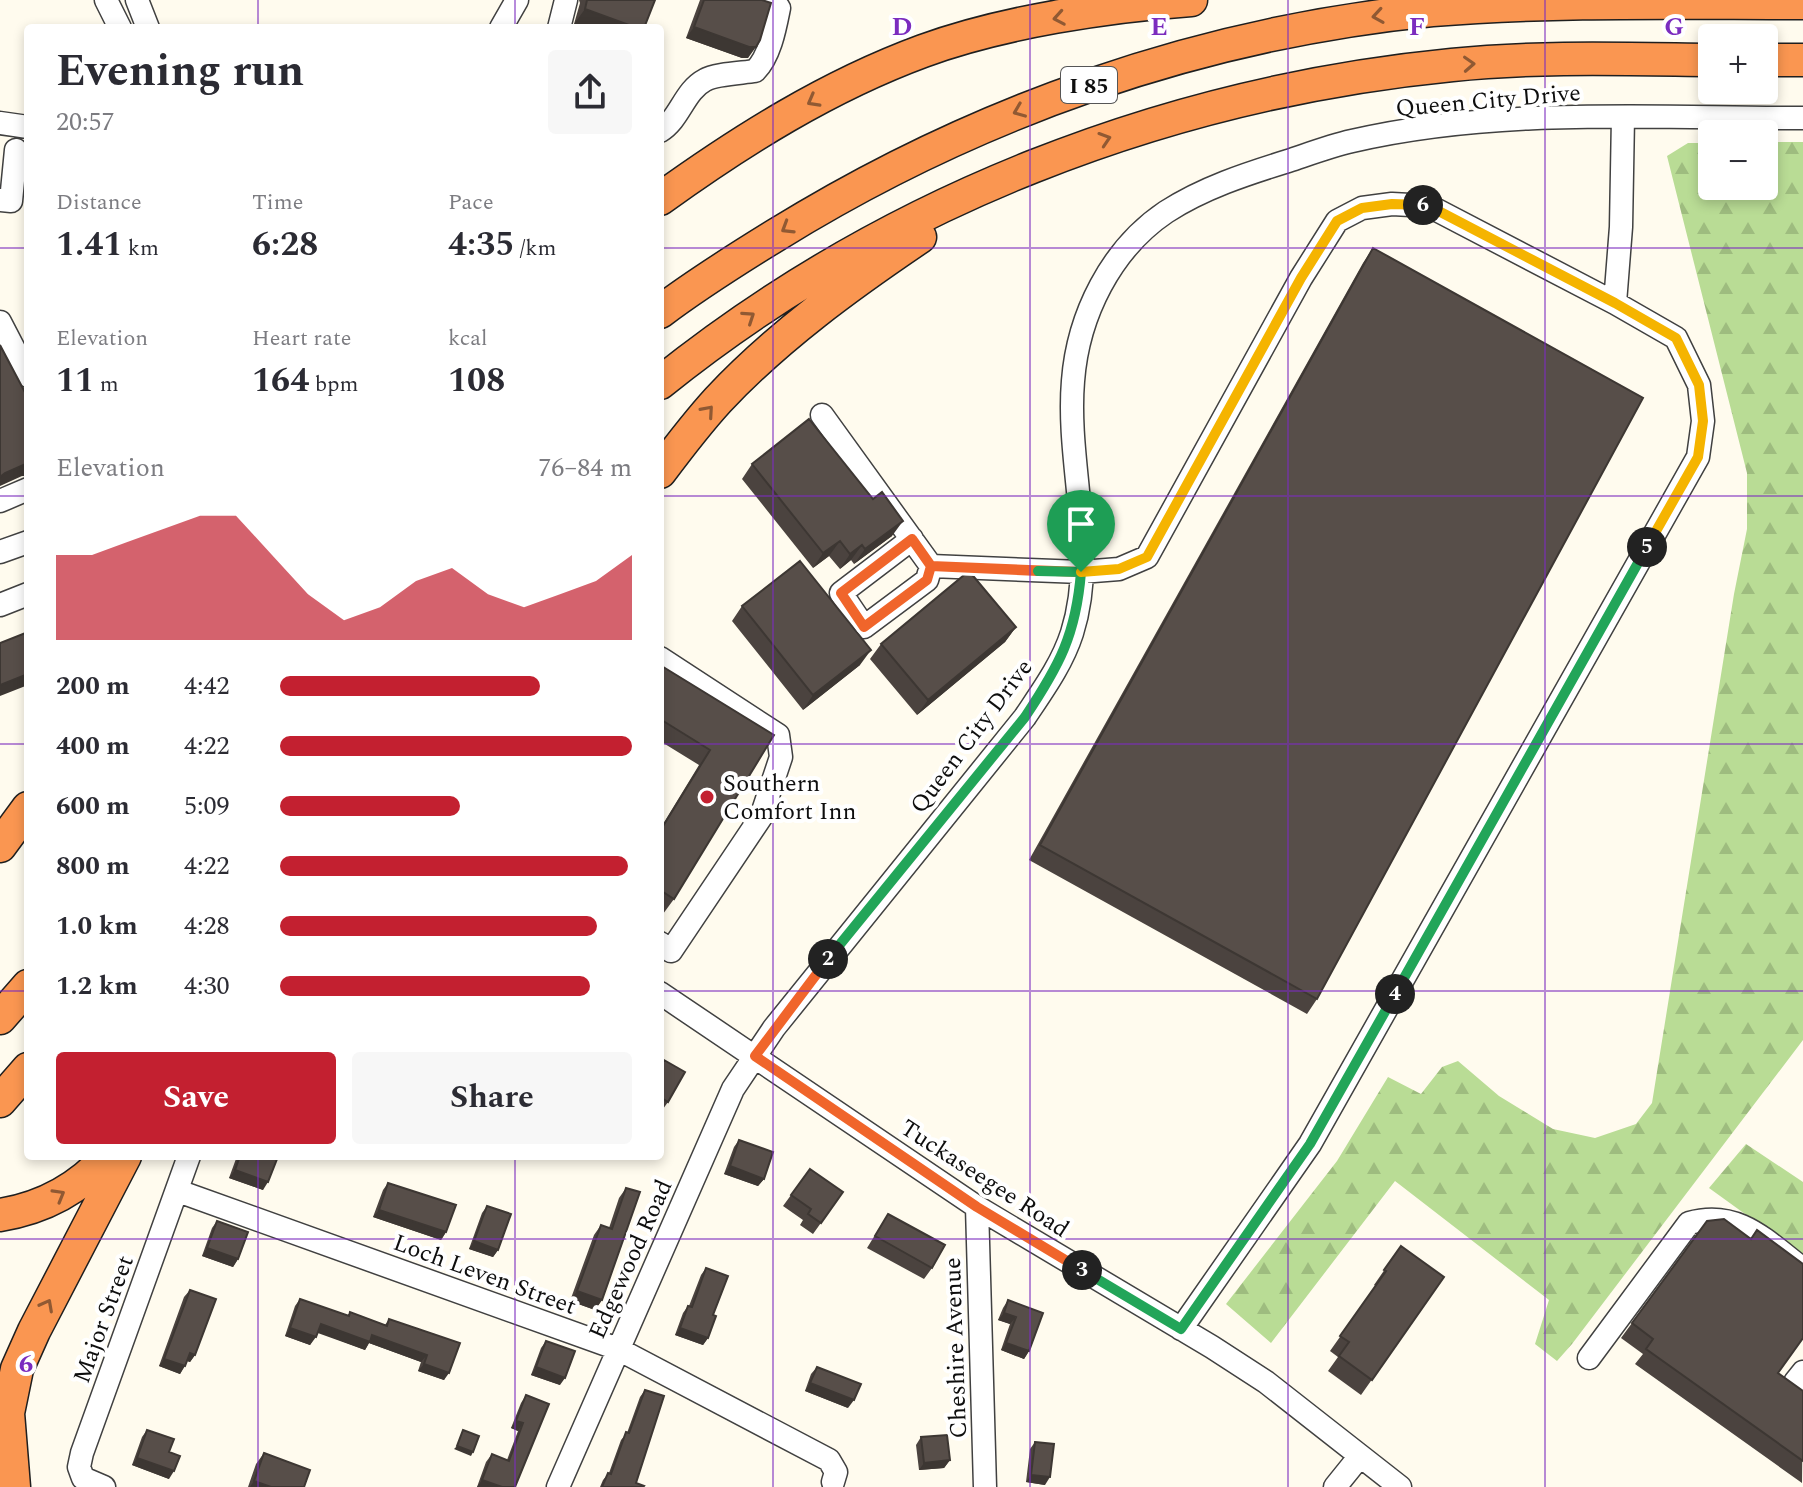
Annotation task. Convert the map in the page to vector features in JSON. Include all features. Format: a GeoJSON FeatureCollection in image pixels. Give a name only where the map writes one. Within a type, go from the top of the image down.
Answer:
{"type":"FeatureCollection","features":[{"type":"Feature","properties":{"kind":"highway"},"geometry":{"type":"LineString","coordinates":[[664,196],[770,125],[831,91],[925,50],[1028,23],[1191,0]]}},
{"type":"Feature","properties":{"kind":"highway","name":"I 85"},"geometry":{"type":"LineString","coordinates":[[664,309],[756,247],[878,176],[982,126],[1094,83],[1195,53],[1344,22],[1431,10],[1553,1],[1803,3]]}},
{"type":"Feature","properties":{"kind":"highway","name":"I 85"},"geometry":{"type":"LineString","coordinates":[[664,382],[685,363],[782,295],[859,249],[1026,168],[1094,142],[1200,111],[1300,87],[1386,73],[1525,61],[1698,60]]}},
{"type":"Feature","properties":{"kind":"highway"},"geometry":{"type":"LineString","coordinates":[[1778,60],[1803,60]]}},
{"type":"Feature","properties":{"kind":"highway"},"geometry":{"type":"LineString","coordinates":[[664,467],[718,400],[782,341],[885,261],[1026,168]]}},
{"type":"Feature","properties":{"kind":"highway"},"geometry":{"type":"LineString","coordinates":[[0,815],[24,799]]}},
{"type":"Feature","properties":{"kind":"highway"},"geometry":{"type":"LineString","coordinates":[[0,846],[24,813]]}},
{"type":"Feature","properties":{"kind":"highway"},"geometry":{"type":"LineString","coordinates":[[0,1018],[24,991]]}},
{"type":"Feature","properties":{"kind":"highway"},"geometry":{"type":"LineString","coordinates":[[0,1101],[24,1074]]}},
{"type":"Feature","properties":{"kind":"highway"},"geometry":{"type":"LineString","coordinates":[[0,1215],[54,1199],[80,1183],[104,1160]]}},
{"type":"Feature","properties":{"kind":"highway"},"geometry":{"type":"LineString","coordinates":[[14,1487],[8,1413],[17,1369],[123,1160]]}},
{"type":"Feature","properties":{"kind":"street"},"geometry":{"type":"LineString","coordinates":[[106,0],[118,24]]}},
{"type":"Feature","properties":{"kind":"street"},"geometry":{"type":"LineString","coordinates":[[137,0],[146,24]]}},
{"type":"Feature","properties":{"kind":"street"},"geometry":{"type":"LineString","coordinates":[[503,24],[517,0]]}},
{"type":"Feature","properties":{"kind":"street"},"geometry":{"type":"LineString","coordinates":[[560,24],[566,0]]}},
{"type":"Feature","properties":{"kind":"street"},"geometry":{"type":"LineString","coordinates":[[664,129],[670,125],[689,95],[706,79],[755,71],[761,65],[776,27],[779,8],[773,0]]}},
{"type":"Feature","properties":{"kind":"street"},"geometry":{"type":"LineString","coordinates":[[1615,303],[1621,227],[1623,117]]}},
{"type":"Feature","properties":{"kind":"street","name":"Queen City Drive"},"geometry":{"type":"LineString","coordinates":[[755,1056],[849,932],[1033,705],[1072,633],[1081,572],[1071,398],[1077,349],[1091,304],[1103,282],[1119,258],[1165,213],[1212,188],[1350,141],[1458,124],[1623,117],[1803,118]]}},
{"type":"Feature","properties":{"kind":"street"},"geometry":{"type":"LineString","coordinates":[[0,123],[24,126]]}},
{"type":"Feature","properties":{"kind":"street"},"geometry":{"type":"LineString","coordinates":[[0,200],[11,201],[15,150]]}},
{"type":"Feature","properties":{"kind":"street"},"geometry":{"type":"LineString","coordinates":[[931,566],[1081,572],[1119,569],[1147,557],[1301,278],[1337,221],[1362,208],[1392,204],[1429,206],[1615,303],[1676,338],[1699,385],[1703,421],[1698,457],[1310,1144],[1181,1329]]}},
{"type":"Feature","properties":{"kind":"street"},"geometry":{"type":"LineString","coordinates":[[0,322],[24,368]]}},
{"type":"Feature","properties":{"kind":"street"},"geometry":{"type":"LineString","coordinates":[[822,415],[931,566]]}},
{"type":"Feature","properties":{"kind":"street"},"geometry":{"type":"LineString","coordinates":[[0,501],[24,491]]}},
{"type":"Feature","properties":{"kind":"street"},"geometry":{"type":"LineString","coordinates":[[912,539],[841,593],[864,627],[927,580],[931,566]]}},
{"type":"Feature","properties":{"kind":"street"},"geometry":{"type":"LineString","coordinates":[[0,552],[24,543]]}},
{"type":"Feature","properties":{"kind":"street"},"geometry":{"type":"LineString","coordinates":[[0,605],[24,596]]}},
{"type":"Feature","properties":{"kind":"street"},"geometry":{"type":"LineString","coordinates":[[664,661],[778,735],[781,757],[761,817],[671,951],[664,946]]}},
{"type":"Feature","properties":{"kind":"street","name":"Tuckaseegee Road"},"geometry":{"type":"LineString","coordinates":[[664,996],[977,1207],[1266,1382],[1400,1487]]}},
{"type":"Feature","properties":{"kind":"street","name":"Edgewood Road"},"geometry":{"type":"LineString","coordinates":[[558,1487],[733,1089],[755,1056]]}},
{"type":"Feature","properties":{"kind":"street","name":"Major Street"},"geometry":{"type":"LineString","coordinates":[[104,1487],[83,1478],[79,1467],[188,1160]]}},
{"type":"Feature","properties":{"kind":"street","name":"Loch Leven Street"},"geometry":{"type":"LineString","coordinates":[[178,1191],[618,1349],[829,1460],[836,1472],[833,1482]]}},
{"type":"Feature","properties":{"kind":"street","name":"Cheshire Avenue"},"geometry":{"type":"LineString","coordinates":[[977,1207],[985,1487]]}},
{"type":"Feature","properties":{"kind":"street"},"geometry":{"type":"LineString","coordinates":[[1589,1358],[1689,1223],[1708,1218],[1747,1226],[1803,1269]]}},
{"type":"Feature","properties":{"kind":"street"},"geometry":{"type":"LineString","coordinates":[[1803,1372],[1795,1382],[1803,1389]]}},
{"type":"Feature","properties":{"kind":"street"},"geometry":{"type":"LineString","coordinates":[[1335,1487],[1360,1456]]}},
{"type":"Feature","properties":{"kind":"green space"},"geometry":{"type":"Polygon","coordinates":[[[1778,142],[1803,142],[1803,1040],[1557,1361],[1535,1344],[1549,1300],[1395,1181],[1271,1343],[1226,1304],[1337,1161],[1388,1077],[1421,1094],[1442,1067],[1458,1061],[1499,1096],[1553,1129],[1595,1138],[1636,1124],[1652,1103],[1747,529],[1747,473],[1667,156],[1688,143],[1698,143],[1698,200],[1778,200],[1778,142]]]}},
{"type":"Feature","properties":{"kind":"green space"},"geometry":{"type":"Polygon","coordinates":[[[1746,1144],[1803,1182],[1803,1256],[1709,1188],[1746,1144]]]}},
{"type":"Feature","properties":{"kind":"building"},"geometry":{"type":"Polygon","coordinates":[[[587,0],[655,0],[646,24],[626,24],[585,9],[587,0]]]}},
{"type":"Feature","properties":{"kind":"building"},"geometry":{"type":"Polygon","coordinates":[[[704,0],[762,0],[771,3],[756,47],[694,27],[704,0]]]}},
{"type":"Feature","properties":{"kind":"building"},"geometry":{"type":"Polygon","coordinates":[[[1373,248],[1643,398],[1317,999],[1040,845],[1373,248]]]}},
{"type":"Feature","properties":{"kind":"building"},"geometry":{"type":"Polygon","coordinates":[[[0,345],[24,390],[24,465],[0,477],[0,345]]]}},
{"type":"Feature","properties":{"kind":"building"},"geometry":{"type":"Polygon","coordinates":[[[809,419],[873,499],[882,492],[903,521],[865,549],[862,545],[850,554],[840,541],[823,553],[752,464],[809,419]]]}},
{"type":"Feature","properties":{"kind":"building"},"geometry":{"type":"Polygon","coordinates":[[[800,561],[871,650],[813,695],[742,606],[800,561]]]}},
{"type":"Feature","properties":{"kind":"building"},"geometry":{"type":"Polygon","coordinates":[[[969,571],[1016,627],[928,700],[881,644],[969,571]]]}},
{"type":"Feature","properties":{"kind":"building"},"geometry":{"type":"Polygon","coordinates":[[[24,634],[24,676],[0,685],[0,643],[24,634]]]}},
{"type":"Feature","properties":{"kind":"building","name":"Southern Comfort Inn"},"geometry":{"type":"Polygon","coordinates":[[[664,667],[774,735],[674,899],[664,893],[664,825],[710,750],[664,721],[664,667]]]}},
{"type":"Feature","properties":{"kind":"building"},"geometry":{"type":"Polygon","coordinates":[[[664,1060],[685,1072],[668,1102],[664,1100],[664,1060]]]}},
{"type":"Feature","properties":{"kind":"building"},"geometry":{"type":"Polygon","coordinates":[[[739,1140],[773,1152],[764,1179],[730,1166],[739,1140]]]}},
{"type":"Feature","properties":{"kind":"building"},"geometry":{"type":"Polygon","coordinates":[[[239,1160],[277,1160],[268,1182],[235,1170],[239,1160]]]}},
{"type":"Feature","properties":{"kind":"building"},"geometry":{"type":"Polygon","coordinates":[[[810,1169],[843,1192],[821,1223],[808,1214],[811,1209],[791,1195],[810,1169]]]}},
{"type":"Feature","properties":{"kind":"building"},"geometry":{"type":"Polygon","coordinates":[[[388,1183],[456,1205],[446,1232],[379,1210],[388,1183]]]}},
{"type":"Feature","properties":{"kind":"building"},"geometry":{"type":"Polygon","coordinates":[[[626,1188],[640,1192],[602,1300],[577,1291],[601,1225],[612,1229],[626,1188]]]}},
{"type":"Feature","properties":{"kind":"building"},"geometry":{"type":"Polygon","coordinates":[[[487,1206],[511,1214],[498,1250],[474,1241],[487,1206]]]}},
{"type":"Feature","properties":{"kind":"building"},"geometry":{"type":"Polygon","coordinates":[[[888,1214],[945,1245],[932,1268],[875,1236],[888,1214]]]}},
{"type":"Feature","properties":{"kind":"building"},"geometry":{"type":"Polygon","coordinates":[[[1724,1219],[1751,1239],[1757,1230],[1803,1264],[1803,1338],[1778,1373],[1803,1391],[1803,1461],[1646,1349],[1653,1339],[1632,1323],[1707,1221],[1724,1219]]]}},
{"type":"Feature","properties":{"kind":"building"},"geometry":{"type":"Polygon","coordinates":[[[217,1221],[248,1232],[238,1259],[207,1248],[217,1221]]]}},
{"type":"Feature","properties":{"kind":"building"},"geometry":{"type":"Polygon","coordinates":[[[1401,1246],[1444,1277],[1372,1380],[1339,1356],[1349,1342],[1340,1336],[1401,1246]]]}},
{"type":"Feature","properties":{"kind":"building"},"geometry":{"type":"Polygon","coordinates":[[[706,1268],[728,1276],[708,1338],[680,1328],[688,1306],[692,1307],[706,1268]]]}},
{"type":"Feature","properties":{"kind":"building"},"geometry":{"type":"Polygon","coordinates":[[[190,1290],[216,1299],[195,1355],[190,1353],[185,1366],[164,1359],[190,1290]]]}},
{"type":"Feature","properties":{"kind":"building"},"geometry":{"type":"Polygon","coordinates":[[[300,1299],[349,1316],[350,1312],[387,1326],[389,1319],[460,1343],[449,1373],[424,1364],[427,1355],[372,1335],[370,1342],[321,1324],[316,1337],[290,1328],[300,1299]]]}},
{"type":"Feature","properties":{"kind":"building"},"geometry":{"type":"Polygon","coordinates":[[[1008,1300],[1043,1313],[1029,1351],[1006,1343],[1016,1317],[1004,1313],[1008,1300]]]}},
{"type":"Feature","properties":{"kind":"building"},"geometry":{"type":"Polygon","coordinates":[[[546,1341],[575,1351],[565,1378],[536,1367],[546,1341]]]}},
{"type":"Feature","properties":{"kind":"building"},"geometry":{"type":"Polygon","coordinates":[[[817,1367],[861,1384],[854,1400],[810,1383],[817,1367]]]}},
{"type":"Feature","properties":{"kind":"building"},"geometry":{"type":"Polygon","coordinates":[[[645,1390],[664,1396],[636,1483],[644,1486],[602,1487],[608,1473],[611,1474],[645,1390]]]}},
{"type":"Feature","properties":{"kind":"building"},"geometry":{"type":"Polygon","coordinates":[[[526,1395],[549,1404],[515,1487],[502,1487],[482,1480],[492,1454],[509,1461],[523,1423],[516,1421],[526,1395]]]}},
{"type":"Feature","properties":{"kind":"building"},"geometry":{"type":"Polygon","coordinates":[[[147,1430],[174,1439],[169,1452],[180,1456],[174,1471],[137,1458],[147,1430]]]}},
{"type":"Feature","properties":{"kind":"building"},"geometry":{"type":"Polygon","coordinates":[[[463,1430],[479,1436],[473,1452],[457,1446],[463,1430]]]}},
{"type":"Feature","properties":{"kind":"building"},"geometry":{"type":"Polygon","coordinates":[[[947,1435],[950,1460],[924,1463],[921,1437],[947,1435]]]}},
{"type":"Feature","properties":{"kind":"building"},"geometry":{"type":"Polygon","coordinates":[[[1035,1442],[1054,1444],[1050,1477],[1031,1475],[1035,1442]]]}},
{"type":"Feature","properties":{"kind":"building"},"geometry":{"type":"Polygon","coordinates":[[[264,1453],[310,1470],[304,1487],[271,1487],[254,1481],[264,1453]]]}},
{"type":"Feature","properties":{"kind":"place","name":"Southern Comfort Inn"},"geometry":{"type":"Point","coordinates":[707,797]}},
{"type":"Feature","properties":{"kind":"route"},"geometry":{"type":"LineString","coordinates":[[1081,572],[931,566],[912,539],[841,593],[864,627],[927,580],[931,566],[1006,569],[1081,572],[1072,633],[1049,680],[1025,717],[859,920],[755,1056],[977,1207],[1181,1329],[1310,1144],[1698,457],[1703,421],[1699,385],[1676,338],[1484,233],[1429,206],[1392,204],[1362,208],[1337,221],[1301,278],[1147,557],[1119,569],[1081,572]]}}]}
